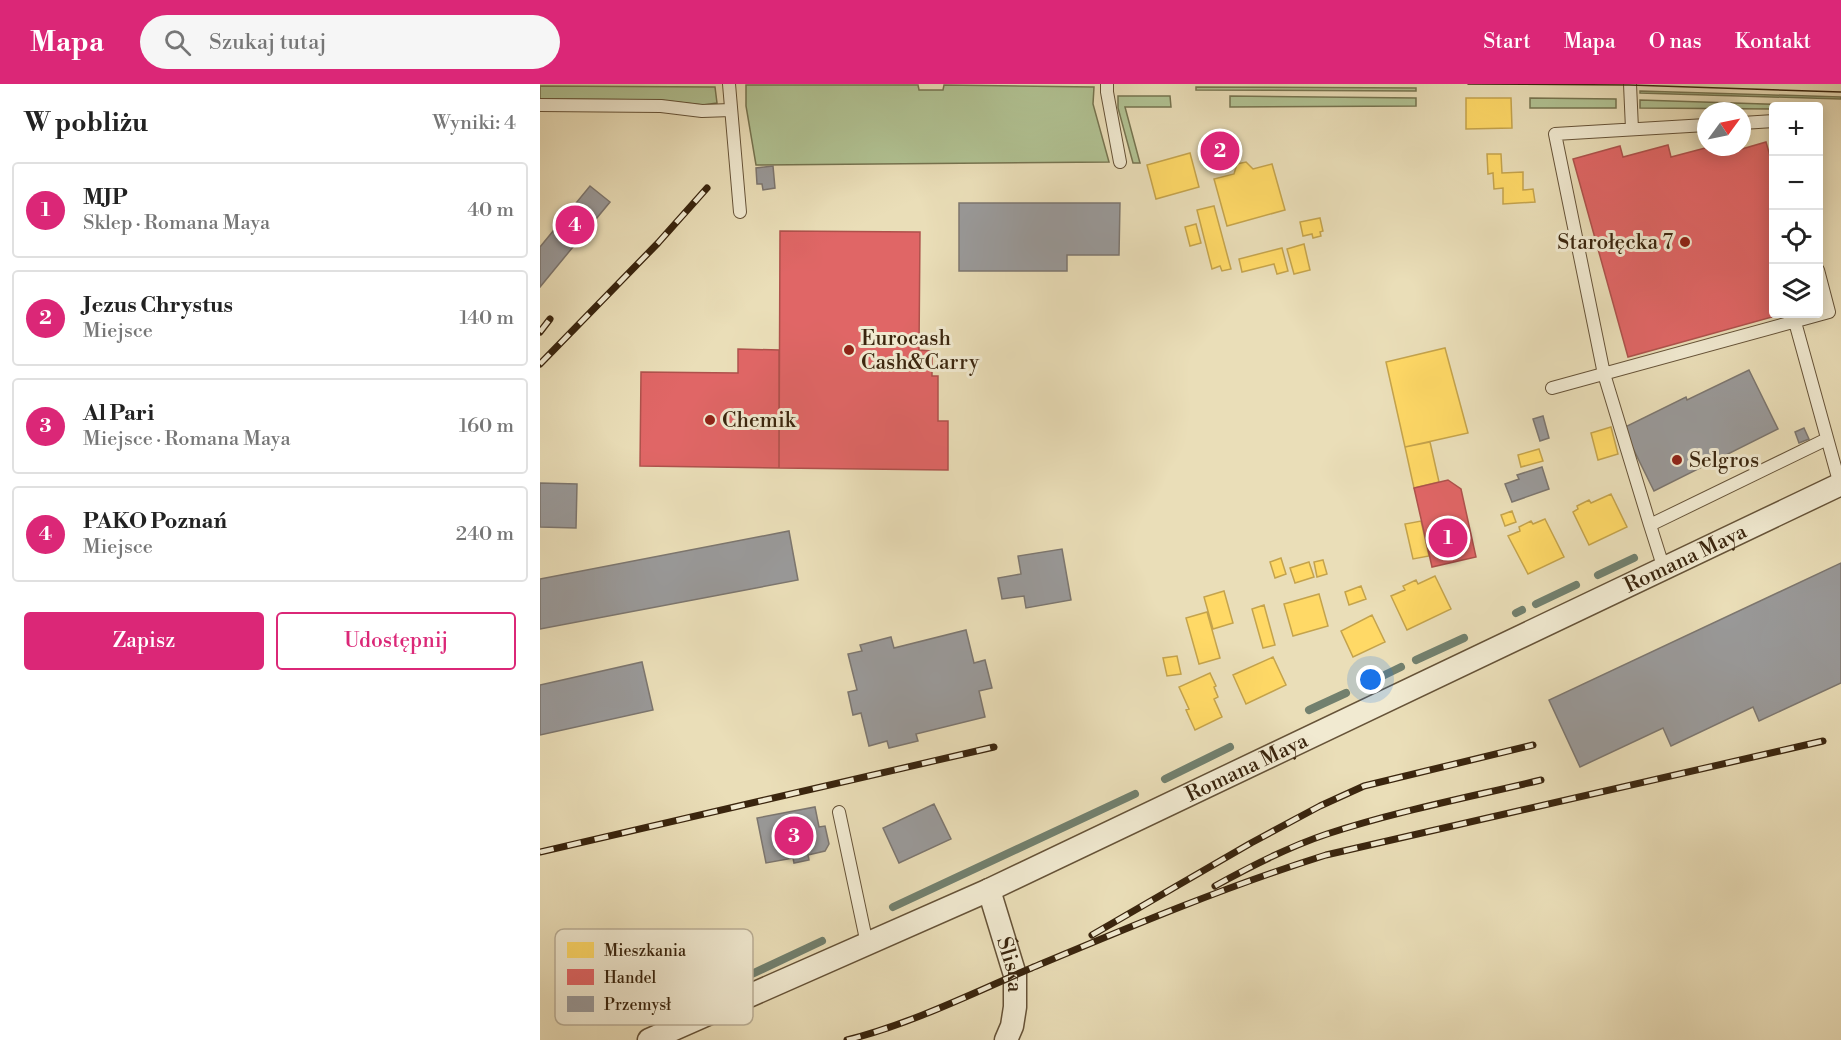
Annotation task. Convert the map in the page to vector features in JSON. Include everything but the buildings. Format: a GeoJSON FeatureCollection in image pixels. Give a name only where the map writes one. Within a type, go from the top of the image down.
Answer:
{"type":"FeatureCollection","features":[{"type":"Feature","properties":{"kind":"street","name":"Romana Maya"},"geometry":{"type":"LineString","coordinates":[[753,994],[989,890],[1840,484]]}},
{"type":"Feature","properties":{"kind":"street","name":"Śliska"},"geometry":{"type":"LineString","coordinates":[[989,890],[1015,975],[1015,1007],[1012,1026],[1006,1040]]}},
{"type":"Feature","properties":{"kind":"street","name":"Romana Maya"},"geometry":{"type":"LineString","coordinates":[[649,1040],[683,1025]]}},
{"type":"Feature","properties":{"kind":"lane"},"geometry":{"type":"LineString","coordinates":[[729,84],[740,212]]}},
{"type":"Feature","properties":{"kind":"lane"},"geometry":{"type":"LineString","coordinates":[[1107,84],[1120,162]]}},
{"type":"Feature","properties":{"kind":"lane"},"geometry":{"type":"LineString","coordinates":[[1630,84],[1632,129]]}},
{"type":"Feature","properties":{"kind":"lane"},"geometry":{"type":"LineString","coordinates":[[540,105],[662,106],[702,111],[731,110]]}},
{"type":"Feature","properties":{"kind":"lane"},"geometry":{"type":"LineString","coordinates":[[1751,122],[1769,121]]}},
{"type":"Feature","properties":{"kind":"lane"},"geometry":{"type":"LineString","coordinates":[[1664,568],[1604,374],[1555,134],[1697,125]]}},
{"type":"Feature","properties":{"kind":"lane"},"geometry":{"type":"LineString","coordinates":[[1823,289],[1829,312],[1823,314]]}},
{"type":"Feature","properties":{"kind":"lane"},"geometry":{"type":"LineString","coordinates":[[1552,388],[1809,318]]}},
{"type":"Feature","properties":{"kind":"lane"},"geometry":{"type":"LineString","coordinates":[[1795,322],[1827,440],[1836,452],[1840,484]]}},
{"type":"Feature","properties":{"kind":"lane"},"geometry":{"type":"LineString","coordinates":[[1650,525],[1827,440]]}},
{"type":"Feature","properties":{"kind":"lane"},"geometry":{"type":"LineString","coordinates":[[839,813],[867,944]]}},
{"type":"Feature","properties":{"kind":"green space"},"geometry":{"type":"Polygon","coordinates":[[[746,85],[918,85],[919,90],[943,90],[944,85],[1094,87],[1093,104],[1109,162],[756,165],[746,106],[746,85]]]}},
{"type":"Feature","properties":{"kind":"green space"},"geometry":{"type":"Polygon","coordinates":[[[540,86],[715,87],[717,103],[703,105],[659,100],[540,99],[540,86]]]}},
{"type":"Feature","properties":{"kind":"green space"},"geometry":{"type":"Polygon","coordinates":[[[1196,87],[1416,88],[1416,91],[1196,90],[1196,87]]]}},
{"type":"Feature","properties":{"kind":"green space"},"geometry":{"type":"Polygon","coordinates":[[[1640,91],[1841,97],[1841,99],[1640,93],[1640,91]]]}},
{"type":"Feature","properties":{"kind":"green space"},"geometry":{"type":"Polygon","coordinates":[[[1118,96],[1170,96],[1171,107],[1125,107],[1140,163],[1133,163],[1118,108],[1118,96]]]}},
{"type":"Feature","properties":{"kind":"green space"},"geometry":{"type":"Polygon","coordinates":[[[1230,96],[1416,98],[1416,106],[1230,107],[1230,96]]]}},
{"type":"Feature","properties":{"kind":"green space"},"geometry":{"type":"Polygon","coordinates":[[[1530,98],[1616,99],[1616,108],[1530,108],[1530,98]]]}},
{"type":"Feature","properties":{"kind":"green space"},"geometry":{"type":"Polygon","coordinates":[[[1640,100],[1703,102],[1697,102],[1697,108],[1640,108],[1640,100]]]}},
{"type":"Feature","properties":{"kind":"green space"},"geometry":{"type":"Polygon","coordinates":[[[1751,104],[1769,104],[1769,109],[1751,109],[1751,104]]]}},
{"type":"Feature","properties":{"kind":"waterway"},"geometry":{"type":"LineString","coordinates":[[1598,575],[1634,558]]}},
{"type":"Feature","properties":{"kind":"waterway"},"geometry":{"type":"LineString","coordinates":[[1536,604],[1576,585]]}},
{"type":"Feature","properties":{"kind":"waterway"},"geometry":{"type":"LineString","coordinates":[[1516,613],[1522,610]]}},
{"type":"Feature","properties":{"kind":"waterway"},"geometry":{"type":"LineString","coordinates":[[1416,660],[1464,638]]}},
{"type":"Feature","properties":{"kind":"waterway"},"geometry":{"type":"LineString","coordinates":[[1366,684],[1401,667]]}},
{"type":"Feature","properties":{"kind":"waterway"},"geometry":{"type":"LineString","coordinates":[[1309,710],[1346,693]]}},
{"type":"Feature","properties":{"kind":"waterway"},"geometry":{"type":"LineString","coordinates":[[1165,779],[1230,747]]}},
{"type":"Feature","properties":{"kind":"waterway"},"geometry":{"type":"LineString","coordinates":[[893,907],[1135,794]]}},
{"type":"Feature","properties":{"kind":"waterway"},"geometry":{"type":"LineString","coordinates":[[753,973],[822,941]]}},
{"type":"Feature","properties":{"kind":"tram line"},"geometry":{"type":"LineString","coordinates":[[1468,84],[1630,85],[1841,92]]}},
{"type":"Feature","properties":{"kind":"railway"},"geometry":{"type":"LineString","coordinates":[[540,364],[658,243],[707,188]]}},
{"type":"Feature","properties":{"kind":"railway"},"geometry":{"type":"LineString","coordinates":[[540,332],[550,319]]}},
{"type":"Feature","properties":{"kind":"railway"},"geometry":{"type":"LineString","coordinates":[[847,1040],[962,999],[1176,909],[1326,855],[1823,741]]}},
{"type":"Feature","properties":{"kind":"railway"},"geometry":{"type":"LineString","coordinates":[[1092,935],[1251,843],[1320,806],[1364,786],[1533,745]]}},
{"type":"Feature","properties":{"kind":"railway"},"geometry":{"type":"LineString","coordinates":[[540,852],[994,747]]}},
{"type":"Feature","properties":{"kind":"railway"},"geometry":{"type":"LineString","coordinates":[[1215,886],[1270,857],[1327,834],[1407,811],[1541,780]]}},
{"type":"Feature","properties":{"kind":"place","name":"Jezus Chrystus"},"geometry":{"type":"Point","coordinates":[1220,151]}},
{"type":"Feature","properties":{"kind":"place","name":"PAKO Poznań"},"geometry":{"type":"Point","coordinates":[575,225]}},
{"type":"Feature","properties":{"kind":"place","name":"Starołęcka 7"},"geometry":{"type":"Point","coordinates":[1685,242]}},
{"type":"Feature","properties":{"kind":"place","name":"Eurocash Cash&Carry"},"geometry":{"type":"Point","coordinates":[849,350]}},
{"type":"Feature","properties":{"kind":"place","name":"Chemik"},"geometry":{"type":"Point","coordinates":[710,420]}},
{"type":"Feature","properties":{"kind":"place","name":"Selgros"},"geometry":{"type":"Point","coordinates":[1677,460]}},
{"type":"Feature","properties":{"kind":"place","name":"MJP"},"geometry":{"type":"Point","coordinates":[1448,538]}},
{"type":"Feature","properties":{"kind":"place","name":"Al Pari"},"geometry":{"type":"Point","coordinates":[794,836]}}]}
